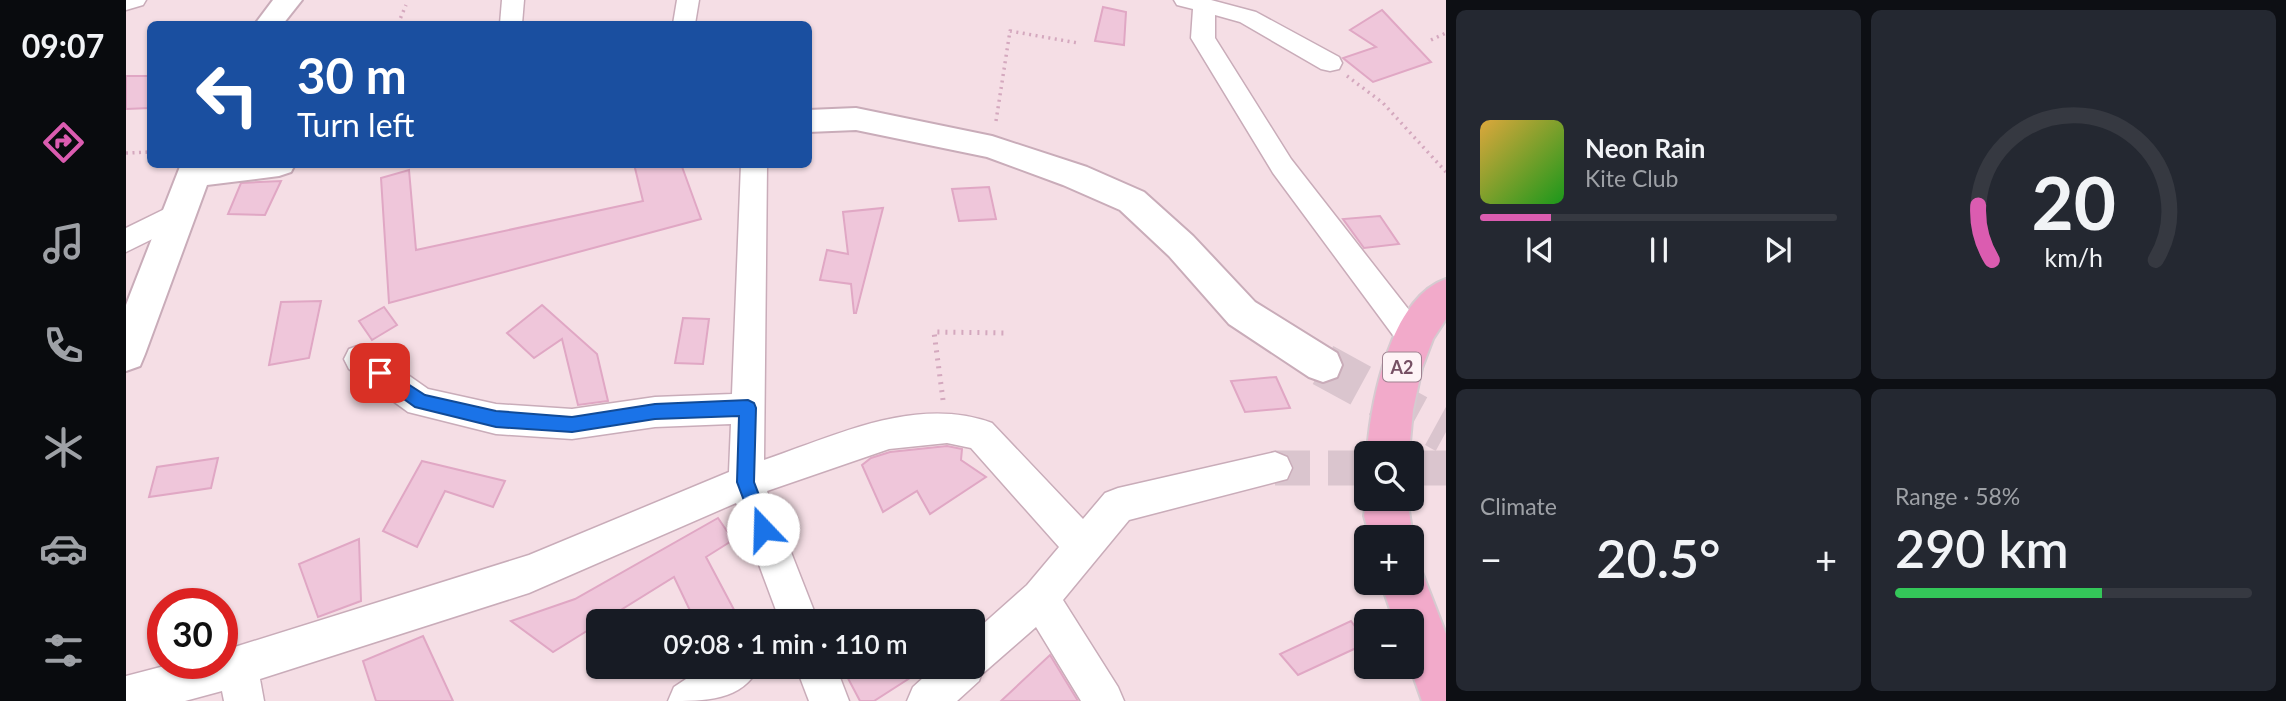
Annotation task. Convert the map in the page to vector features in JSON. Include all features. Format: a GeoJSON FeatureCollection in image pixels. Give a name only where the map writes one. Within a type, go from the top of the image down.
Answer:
{"type":"FeatureCollection","features":[{"type":"Feature","properties":{"kind":"highway","name":"A2"},"geometry":{"type":"LineString","coordinates":[[1390,441],[1399,377],[1412,337],[1446,294]]}},
{"type":"Feature","properties":{"kind":"highway"},"geometry":{"type":"LineString","coordinates":[[1408,595],[1446,700]]}},
{"type":"Feature","properties":{"kind":"street"},"geometry":{"type":"LineString","coordinates":[[126,3],[135,0]]}},
{"type":"Feature","properties":{"kind":"street"},"geometry":{"type":"LineString","coordinates":[[271,21],[288,0]]}},
{"type":"Feature","properties":{"kind":"street"},"geometry":{"type":"LineString","coordinates":[[511,21],[513,0]]}},
{"type":"Feature","properties":{"kind":"street"},"geometry":{"type":"LineString","coordinates":[[684,21],[688,0]]}},
{"type":"Feature","properties":{"kind":"street"},"geometry":{"type":"LineString","coordinates":[[1330,63],[1248,17],[1195,3],[1203,38],[1282,166],[1412,337]]}},
{"type":"Feature","properties":{"kind":"street"},"geometry":{"type":"LineString","coordinates":[[812,121],[856,120],[992,147],[1075,176],[1132,201],[1181,246],[1242,313],[1323,365]]}},
{"type":"Feature","properties":{"kind":"street"},"geometry":{"type":"LineString","coordinates":[[126,354],[195,170],[223,168]]}},
{"type":"Feature","properties":{"kind":"street"},"geometry":{"type":"LineString","coordinates":[[754,168],[746,482],[794,609]]}},
{"type":"Feature","properties":{"kind":"street"},"geometry":{"type":"LineString","coordinates":[[126,241],[178,214]]}},
{"type":"Feature","properties":{"kind":"street"},"geometry":{"type":"LineString","coordinates":[[360,359],[421,402],[496,419],[572,424],[655,412],[748,408]]}},
{"type":"Feature","properties":{"kind":"street"},"geometry":{"type":"LineString","coordinates":[[126,696],[241,683],[530,574],[746,482],[889,434],[947,428],[980,434],[1083,546]]}},
{"type":"Feature","properties":{"kind":"street"},"geometry":{"type":"LineString","coordinates":[[985,648],[1040,598],[1118,505],[1275,468]]}},
{"type":"Feature","properties":{"kind":"street"},"geometry":{"type":"LineString","coordinates":[[1040,598],[1104,701]]}},
{"type":"Feature","properties":{"kind":"street"},"geometry":{"type":"LineString","coordinates":[[688,701],[721,679]]}},
{"type":"Feature","properties":{"kind":"street"},"geometry":{"type":"LineString","coordinates":[[821,679],[829,701]]}},
{"type":"Feature","properties":{"kind":"street"},"geometry":{"type":"LineString","coordinates":[[927,701],[952,679]]}},
{"type":"Feature","properties":{"kind":"path"},"geometry":{"type":"LineString","coordinates":[[399,21],[406,5]]}},
{"type":"Feature","properties":{"kind":"path"},"geometry":{"type":"LineString","coordinates":[[992,147],[1010,31],[1078,43]]}},
{"type":"Feature","properties":{"kind":"path"},"geometry":{"type":"LineString","coordinates":[[1431,40],[1446,33]]}},
{"type":"Feature","properties":{"kind":"path"},"geometry":{"type":"LineString","coordinates":[[1330,63],[1383,103],[1446,172]]}},
{"type":"Feature","properties":{"kind":"path"},"geometry":{"type":"LineString","coordinates":[[126,153],[147,152]]}},
{"type":"Feature","properties":{"kind":"path"},"geometry":{"type":"LineString","coordinates":[[947,428],[934,332],[1008,333]]}},
{"type":"Feature","properties":{"kind":"shaded area"},"geometry":{"type":"Polygon","coordinates":[[[126,0],[1446,0],[1446,701],[126,701],[126,0]]]}},
{"type":"Feature","properties":{"kind":"building"},"geometry":{"type":"Polygon","coordinates":[[[1103,7],[1126,12],[1124,45],[1095,41],[1103,7]]]}},
{"type":"Feature","properties":{"kind":"building"},"geometry":{"type":"Polygon","coordinates":[[[1382,10],[1431,62],[1373,82],[1343,58],[1376,47],[1350,30],[1382,10]]]}},
{"type":"Feature","properties":{"kind":"building"},"geometry":{"type":"Polygon","coordinates":[[[126,76],[147,76],[147,108],[126,109],[126,76]]]}},
{"type":"Feature","properties":{"kind":"building"},"geometry":{"type":"Polygon","coordinates":[[[635,168],[682,168],[701,219],[389,303],[381,178],[409,170],[416,250],[643,201],[635,168]]]}},
{"type":"Feature","properties":{"kind":"building"},"geometry":{"type":"Polygon","coordinates":[[[281,181],[265,215],[228,214],[241,183],[281,181]]]}},
{"type":"Feature","properties":{"kind":"building"},"geometry":{"type":"Polygon","coordinates":[[[989,187],[996,219],[959,221],[952,189],[989,187]]]}},
{"type":"Feature","properties":{"kind":"building"},"geometry":{"type":"Polygon","coordinates":[[[883,208],[854,313],[851,284],[820,280],[827,250],[848,254],[843,212],[883,208]]]}},
{"type":"Feature","properties":{"kind":"building"},"geometry":{"type":"Polygon","coordinates":[[[1380,216],[1399,244],[1364,248],[1343,219],[1380,216]]]}},
{"type":"Feature","properties":{"kind":"building"},"geometry":{"type":"Polygon","coordinates":[[[321,301],[309,358],[269,365],[281,302],[321,301]]]}},
{"type":"Feature","properties":{"kind":"building"},"geometry":{"type":"Polygon","coordinates":[[[542,305],[597,354],[608,401],[578,405],[562,339],[534,358],[507,333],[542,305]]]}},
{"type":"Feature","properties":{"kind":"building"},"geometry":{"type":"Polygon","coordinates":[[[384,307],[397,325],[372,340],[359,321],[384,307]]]}},
{"type":"Feature","properties":{"kind":"building"},"geometry":{"type":"Polygon","coordinates":[[[683,318],[709,319],[703,364],[675,363],[683,318]]]}},
{"type":"Feature","properties":{"kind":"building"},"geometry":{"type":"Polygon","coordinates":[[[1276,377],[1290,408],[1245,412],[1231,381],[1276,377]]]}},
{"type":"Feature","properties":{"kind":"building"},"geometry":{"type":"Polygon","coordinates":[[[947,446],[962,449],[961,460],[986,477],[930,514],[917,491],[883,512],[862,465],[871,458],[890,452],[947,446]]]}},
{"type":"Feature","properties":{"kind":"building"},"geometry":{"type":"Polygon","coordinates":[[[218,458],[211,488],[149,497],[157,467],[218,458]]]}},
{"type":"Feature","properties":{"kind":"building"},"geometry":{"type":"Polygon","coordinates":[[[422,461],[505,481],[493,507],[445,491],[417,547],[383,531],[422,461]]]}},
{"type":"Feature","properties":{"kind":"building"},"geometry":{"type":"Polygon","coordinates":[[[718,518],[733,540],[706,557],[734,609],[689,609],[674,577],[622,609],[586,609],[586,631],[553,652],[511,621],[575,599],[718,518]]]}},
{"type":"Feature","properties":{"kind":"building"},"geometry":{"type":"Polygon","coordinates":[[[359,539],[361,601],[318,617],[299,564],[359,539]]]}},
{"type":"Feature","properties":{"kind":"building"},"geometry":{"type":"Polygon","coordinates":[[[1351,621],[1354,625],[1354,649],[1298,675],[1280,654],[1351,621]]]}},
{"type":"Feature","properties":{"kind":"building"},"geometry":{"type":"Polygon","coordinates":[[[423,636],[453,701],[376,701],[363,661],[423,636]]]}},
{"type":"Feature","properties":{"kind":"building"},"geometry":{"type":"Polygon","coordinates":[[[1050,655],[1078,701],[1001,701],[1050,655]]]}},
{"type":"Feature","properties":{"kind":"building"},"geometry":{"type":"Polygon","coordinates":[[[848,679],[908,679],[874,701],[860,701],[848,679]]]}},
{"type":"Feature","properties":{"kind":"tunnel"},"geometry":{"type":"LineString","coordinates":[[1323,365],[1446,432]]}},
{"type":"Feature","properties":{"kind":"tunnel"},"geometry":{"type":"LineString","coordinates":[[1275,468],[1354,468]]}},
{"type":"Feature","properties":{"kind":"tunnel"},"geometry":{"type":"LineString","coordinates":[[1424,468],[1446,468]]}},
{"type":"Feature","properties":{"kind":"route"},"geometry":{"type":"LineString","coordinates":[[380,373],[421,402],[496,419],[572,424],[655,412],[748,408],[746,482],[763,529]]}}]}
